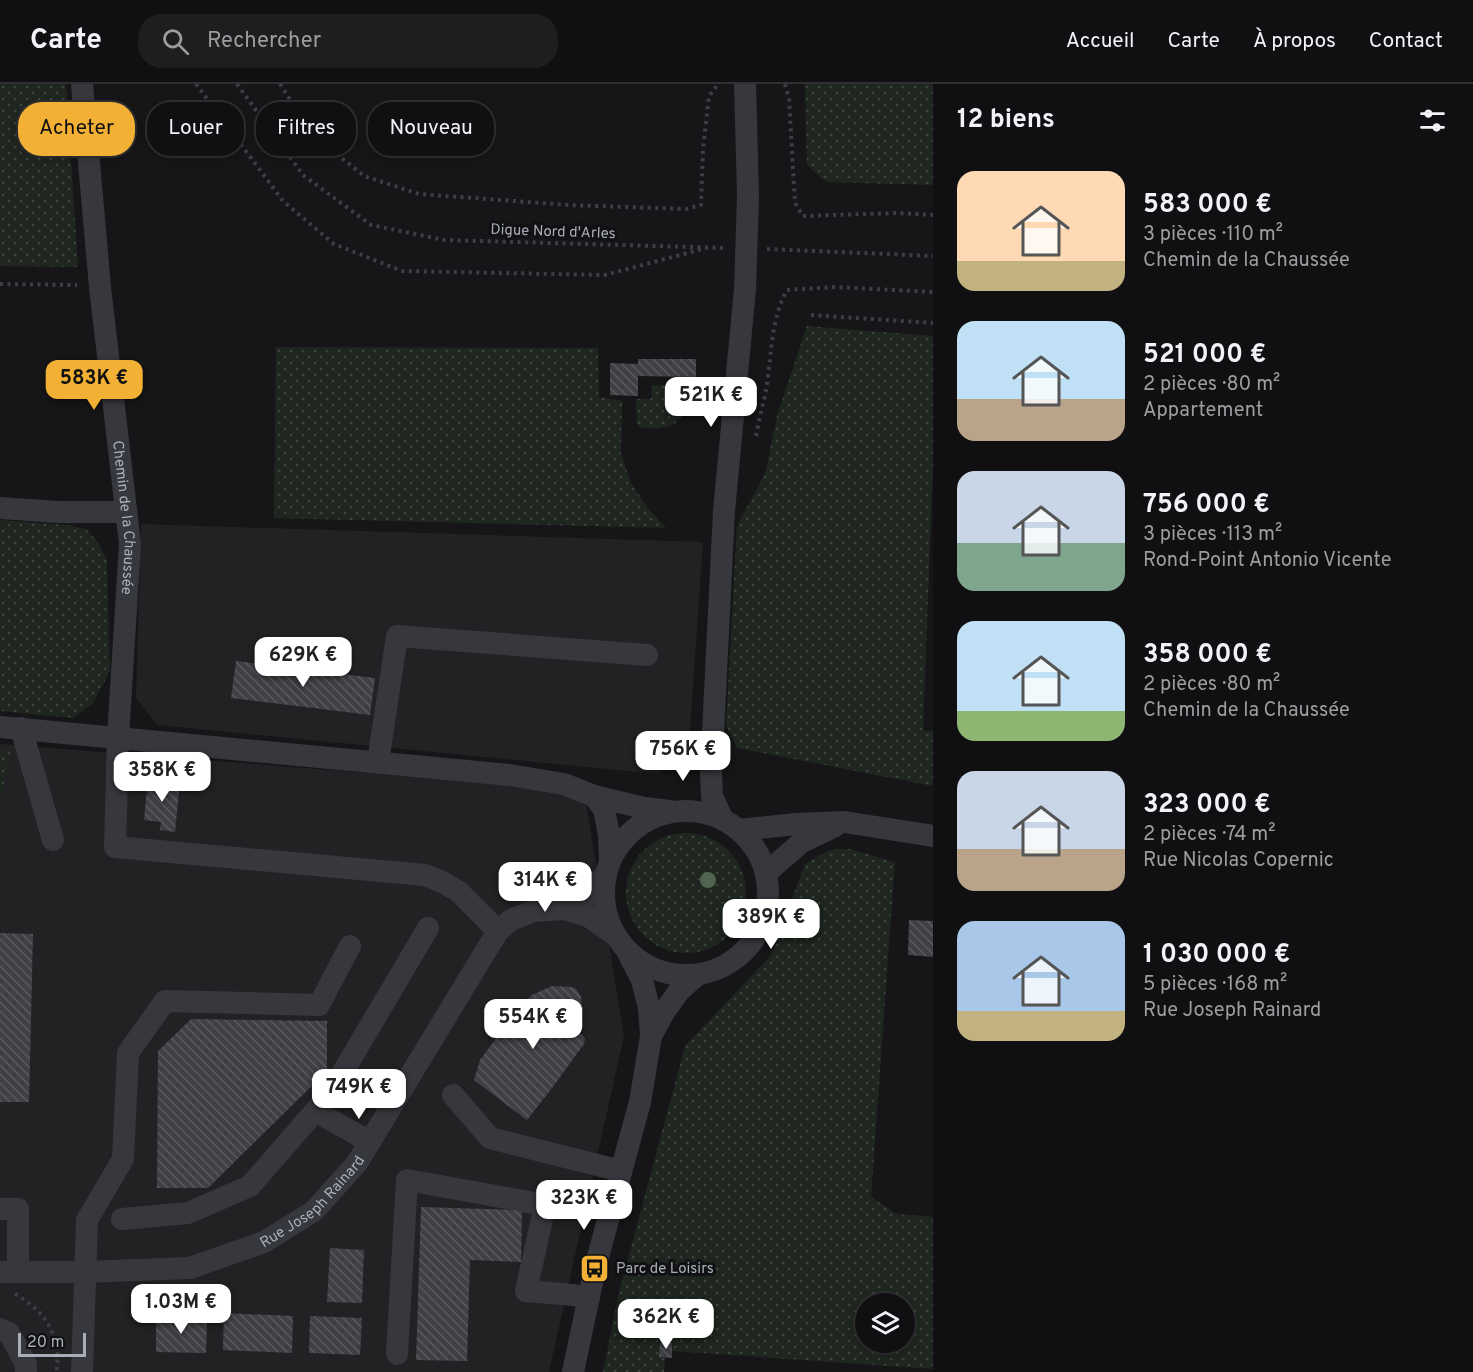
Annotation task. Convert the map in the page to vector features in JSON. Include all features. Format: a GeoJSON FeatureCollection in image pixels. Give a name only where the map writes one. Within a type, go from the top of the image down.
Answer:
{"type":"FeatureCollection","features":[{"type":"Feature","properties":{"kind":"street","name":"Chemin de la Chaussée"},"geometry":{"type":"LineString","coordinates":[[82,84],[100,287],[130,544],[118,737],[115,847],[425,875],[458,891],[498,931]]}},
{"type":"Feature","properties":{"kind":"street"},"geometry":{"type":"LineString","coordinates":[[564,909],[588,916],[639,961],[666,974],[681,976],[716,970],[733,961],[748,947],[759,931],[766,913],[768,893],[766,873],[756,850],[731,825],[712,796],[711,773],[724,510],[745,289],[748,196],[745,84]]}},
{"type":"Feature","properties":{"kind":"street"},"geometry":{"type":"LineString","coordinates":[[0,508],[59,512],[126,512]]}},
{"type":"Feature","properties":{"kind":"street"},"geometry":{"type":"LineString","coordinates":[[378,762],[397,636],[647,655]]}},
{"type":"Feature","properties":{"kind":"street"},"geometry":{"type":"LineString","coordinates":[[53,840],[11,727],[521,777],[564,784],[594,796],[644,808],[698,812],[731,825],[844,822],[933,836]]}},
{"type":"Feature","properties":{"kind":"street"},"geometry":{"type":"LineString","coordinates":[[564,909],[589,895],[608,867],[619,845],[630,832],[660,815],[681,811],[700,794],[711,773]]}},
{"type":"Feature","properties":{"kind":"street"},"geometry":{"type":"LineString","coordinates":[[573,1372],[598,1257],[640,1102],[651,1036],[642,980],[608,921],[604,905],[603,890],[608,867],[609,835],[604,809],[594,796]]}},
{"type":"Feature","properties":{"kind":"street"},"geometry":{"type":"LineString","coordinates":[[766,873],[802,842],[844,822]]}},
{"type":"Feature","properties":{"kind":"street","name":"Rue Joseph Rainard"},"geometry":{"type":"LineString","coordinates":[[8,1278],[190,1268],[264,1242],[314,1211],[357,1163],[498,931],[511,920],[533,911],[564,909]]}},
{"type":"Feature","properties":{"kind":"street"},"geometry":{"type":"LineString","coordinates":[[122,1219],[188,1213],[250,1186],[330,1094],[428,928]]}},
{"type":"Feature","properties":{"kind":"street"},"geometry":{"type":"LineString","coordinates":[[82,1372],[87,1220],[123,1159],[128,1053],[165,1001],[319,1005],[350,946]]}},
{"type":"Feature","properties":{"kind":"street"},"geometry":{"type":"LineString","coordinates":[[651,1036],[679,991],[697,975]]}},
{"type":"Feature","properties":{"kind":"street"},"geometry":{"type":"LineString","coordinates":[[453,1095],[490,1138],[621,1171]]}},
{"type":"Feature","properties":{"kind":"street"},"geometry":{"type":"LineString","coordinates":[[315,1111],[370,1142]]}},
{"type":"Feature","properties":{"kind":"street"},"geometry":{"type":"LineString","coordinates":[[397,1354],[407,1180],[545,1205],[526,1291],[589,1298]]}},
{"type":"Feature","properties":{"kind":"street"},"geometry":{"type":"LineString","coordinates":[[0,1209],[18,1209],[8,1278]]}},
{"type":"Feature","properties":{"kind":"street"},"geometry":{"type":"LineString","coordinates":[[0,1329],[9,1333],[26,1364],[26,1372]]}},
{"type":"Feature","properties":{"kind":"path"},"geometry":{"type":"LineString","coordinates":[[196,84],[283,201],[334,244],[402,271],[605,275],[711,247]]}},
{"type":"Feature","properties":{"kind":"path","name":"Digue Nord d'Arles"},"geometry":{"type":"LineString","coordinates":[[237,84],[303,175],[371,225],[444,240],[746,248],[933,256]]}},
{"type":"Feature","properties":{"kind":"path"},"geometry":{"type":"LineString","coordinates":[[280,84],[297,109],[333,151],[364,176],[419,194],[569,205],[686,209],[701,205],[703,149],[709,96],[718,84]]}},
{"type":"Feature","properties":{"kind":"path"},"geometry":{"type":"LineString","coordinates":[[785,84],[789,99],[795,203],[803,216],[898,213],[933,215]]}},
{"type":"Feature","properties":{"kind":"path"},"geometry":{"type":"LineString","coordinates":[[0,284],[100,287]]}},
{"type":"Feature","properties":{"kind":"path"},"geometry":{"type":"LineString","coordinates":[[753,445],[766,390],[776,319],[780,301],[787,290],[835,287],[933,292]]}},
{"type":"Feature","properties":{"kind":"path"},"geometry":{"type":"LineString","coordinates":[[811,315],[933,323]]}},
{"type":"Feature","properties":{"kind":"path"},"geometry":{"type":"LineString","coordinates":[[8,1278],[16,1294],[34,1306],[45,1318],[57,1349],[57,1372]]}},
{"type":"Feature","properties":{"kind":"shaded area"},"geometry":{"type":"Polygon","coordinates":[[[0,84],[66,84],[67,102],[18,102],[18,156],[71,156],[78,267],[0,266],[0,84]]]}},
{"type":"Feature","properties":{"kind":"shaded area"},"geometry":{"type":"Polygon","coordinates":[[[804,84],[933,84],[933,185],[826,182],[807,165],[804,84]]]}},
{"type":"Feature","properties":{"kind":"shaded area"},"geometry":{"type":"Polygon","coordinates":[[[807,326],[933,336],[933,465],[923,731],[933,731],[933,786],[737,748],[726,725],[737,525],[765,474],[777,416],[807,326]]]}},
{"type":"Feature","properties":{"kind":"shaded area"},"geometry":{"type":"Polygon","coordinates":[[[276,347],[598,348],[599,397],[622,401],[621,453],[631,483],[647,507],[666,528],[274,518],[276,347]]]}},
{"type":"Feature","properties":{"kind":"shaded area"},"geometry":{"type":"Polygon","coordinates":[[[652,385],[686,386],[681,417],[672,425],[660,428],[641,428],[637,423],[636,399],[651,399],[652,385]]]}},
{"type":"Feature","properties":{"kind":"shaded area"},"geometry":{"type":"Polygon","coordinates":[[[0,520],[67,525],[86,529],[97,541],[107,560],[110,671],[93,703],[73,718],[0,711],[0,520]]]}},
{"type":"Feature","properties":{"kind":"shaded area"},"geometry":{"type":"Polygon","coordinates":[[[141,524],[703,542],[688,759],[658,774],[157,725],[136,698],[141,524]]]}},
{"type":"Feature","properties":{"kind":"shaded area"},"geometry":{"type":"Polygon","coordinates":[[[0,744],[584,790],[624,1036],[549,1372],[0,1372],[0,744]]]}},
{"type":"Feature","properties":{"kind":"shaded area"},"geometry":{"type":"Polygon","coordinates":[[[0,750],[11,751],[0,805],[0,750]]]}},
{"type":"Feature","properties":{"kind":"shaded area"},"geometry":{"type":"Polygon","coordinates":[[[686,833],[709,837],[729,850],[742,870],[746,893],[742,916],[729,936],[709,949],[686,953],[663,949],[643,936],[630,916],[626,893],[630,870],[643,850],[663,837],[686,833]]]}},
{"type":"Feature","properties":{"kind":"shaded area"},"geometry":{"type":"Polygon","coordinates":[[[850,849],[895,862],[871,1197],[897,1214],[933,1217],[933,1369],[672,1351],[672,1343],[660,1343],[659,1357],[665,1358],[664,1372],[603,1372],[619,1292],[685,1046],[771,955],[805,864],[829,850],[850,849]]]}},
{"type":"Feature","properties":{"kind":"building"},"geometry":{"type":"Polygon","coordinates":[[[638,359],[696,359],[696,377],[638,376],[638,396],[610,395],[610,363],[638,364],[638,359]]]}},
{"type":"Feature","properties":{"kind":"building"},"geometry":{"type":"Polygon","coordinates":[[[236,661],[375,678],[370,715],[231,698],[236,661]]]}},
{"type":"Feature","properties":{"kind":"building"},"geometry":{"type":"Polygon","coordinates":[[[148,778],[180,781],[175,832],[160,830],[161,822],[144,820],[148,778]]]}},
{"type":"Feature","properties":{"kind":"building"},"geometry":{"type":"Polygon","coordinates":[[[909,920],[933,921],[933,957],[908,955],[909,920]]]}},
{"type":"Feature","properties":{"kind":"building"},"geometry":{"type":"Polygon","coordinates":[[[0,933],[33,934],[29,1102],[0,1102],[0,933]]]}},
{"type":"Feature","properties":{"kind":"building"},"geometry":{"type":"Polygon","coordinates":[[[552,986],[572,987],[581,997],[583,1009],[569,1025],[585,1039],[584,1044],[527,1120],[474,1080],[480,1060],[520,1006],[532,995],[552,986]]]}},
{"type":"Feature","properties":{"kind":"building"},"geometry":{"type":"Polygon","coordinates":[[[191,1019],[327,1021],[327,1071],[208,1188],[157,1188],[158,1051],[191,1019]]]}},
{"type":"Feature","properties":{"kind":"building"},"geometry":{"type":"Polygon","coordinates":[[[421,1207],[522,1210],[521,1262],[470,1260],[467,1361],[416,1360],[421,1207]]]}},
{"type":"Feature","properties":{"kind":"building"},"geometry":{"type":"Polygon","coordinates":[[[330,1248],[364,1250],[362,1303],[327,1302],[330,1248]]]}},
{"type":"Feature","properties":{"kind":"building"},"geometry":{"type":"Polygon","coordinates":[[[224,1313],[293,1316],[292,1353],[223,1350],[224,1313]]]}},
{"type":"Feature","properties":{"kind":"building"},"geometry":{"type":"Polygon","coordinates":[[[310,1316],[362,1318],[360,1355],[309,1353],[310,1316]]]}},
{"type":"Feature","properties":{"kind":"building"},"geometry":{"type":"Polygon","coordinates":[[[156,1317],[207,1318],[206,1353],[156,1352],[156,1317]]]}},
{"type":"Feature","properties":{"kind":"building"},"geometry":{"type":"Polygon","coordinates":[[[660,1343],[672,1343],[672,1358],[659,1357],[660,1343]]]}},
{"type":"Feature","properties":{"kind":"place","name":"Parc de Loisirs"},"geometry":{"type":"Point","coordinates":[595,1268]}}]}
